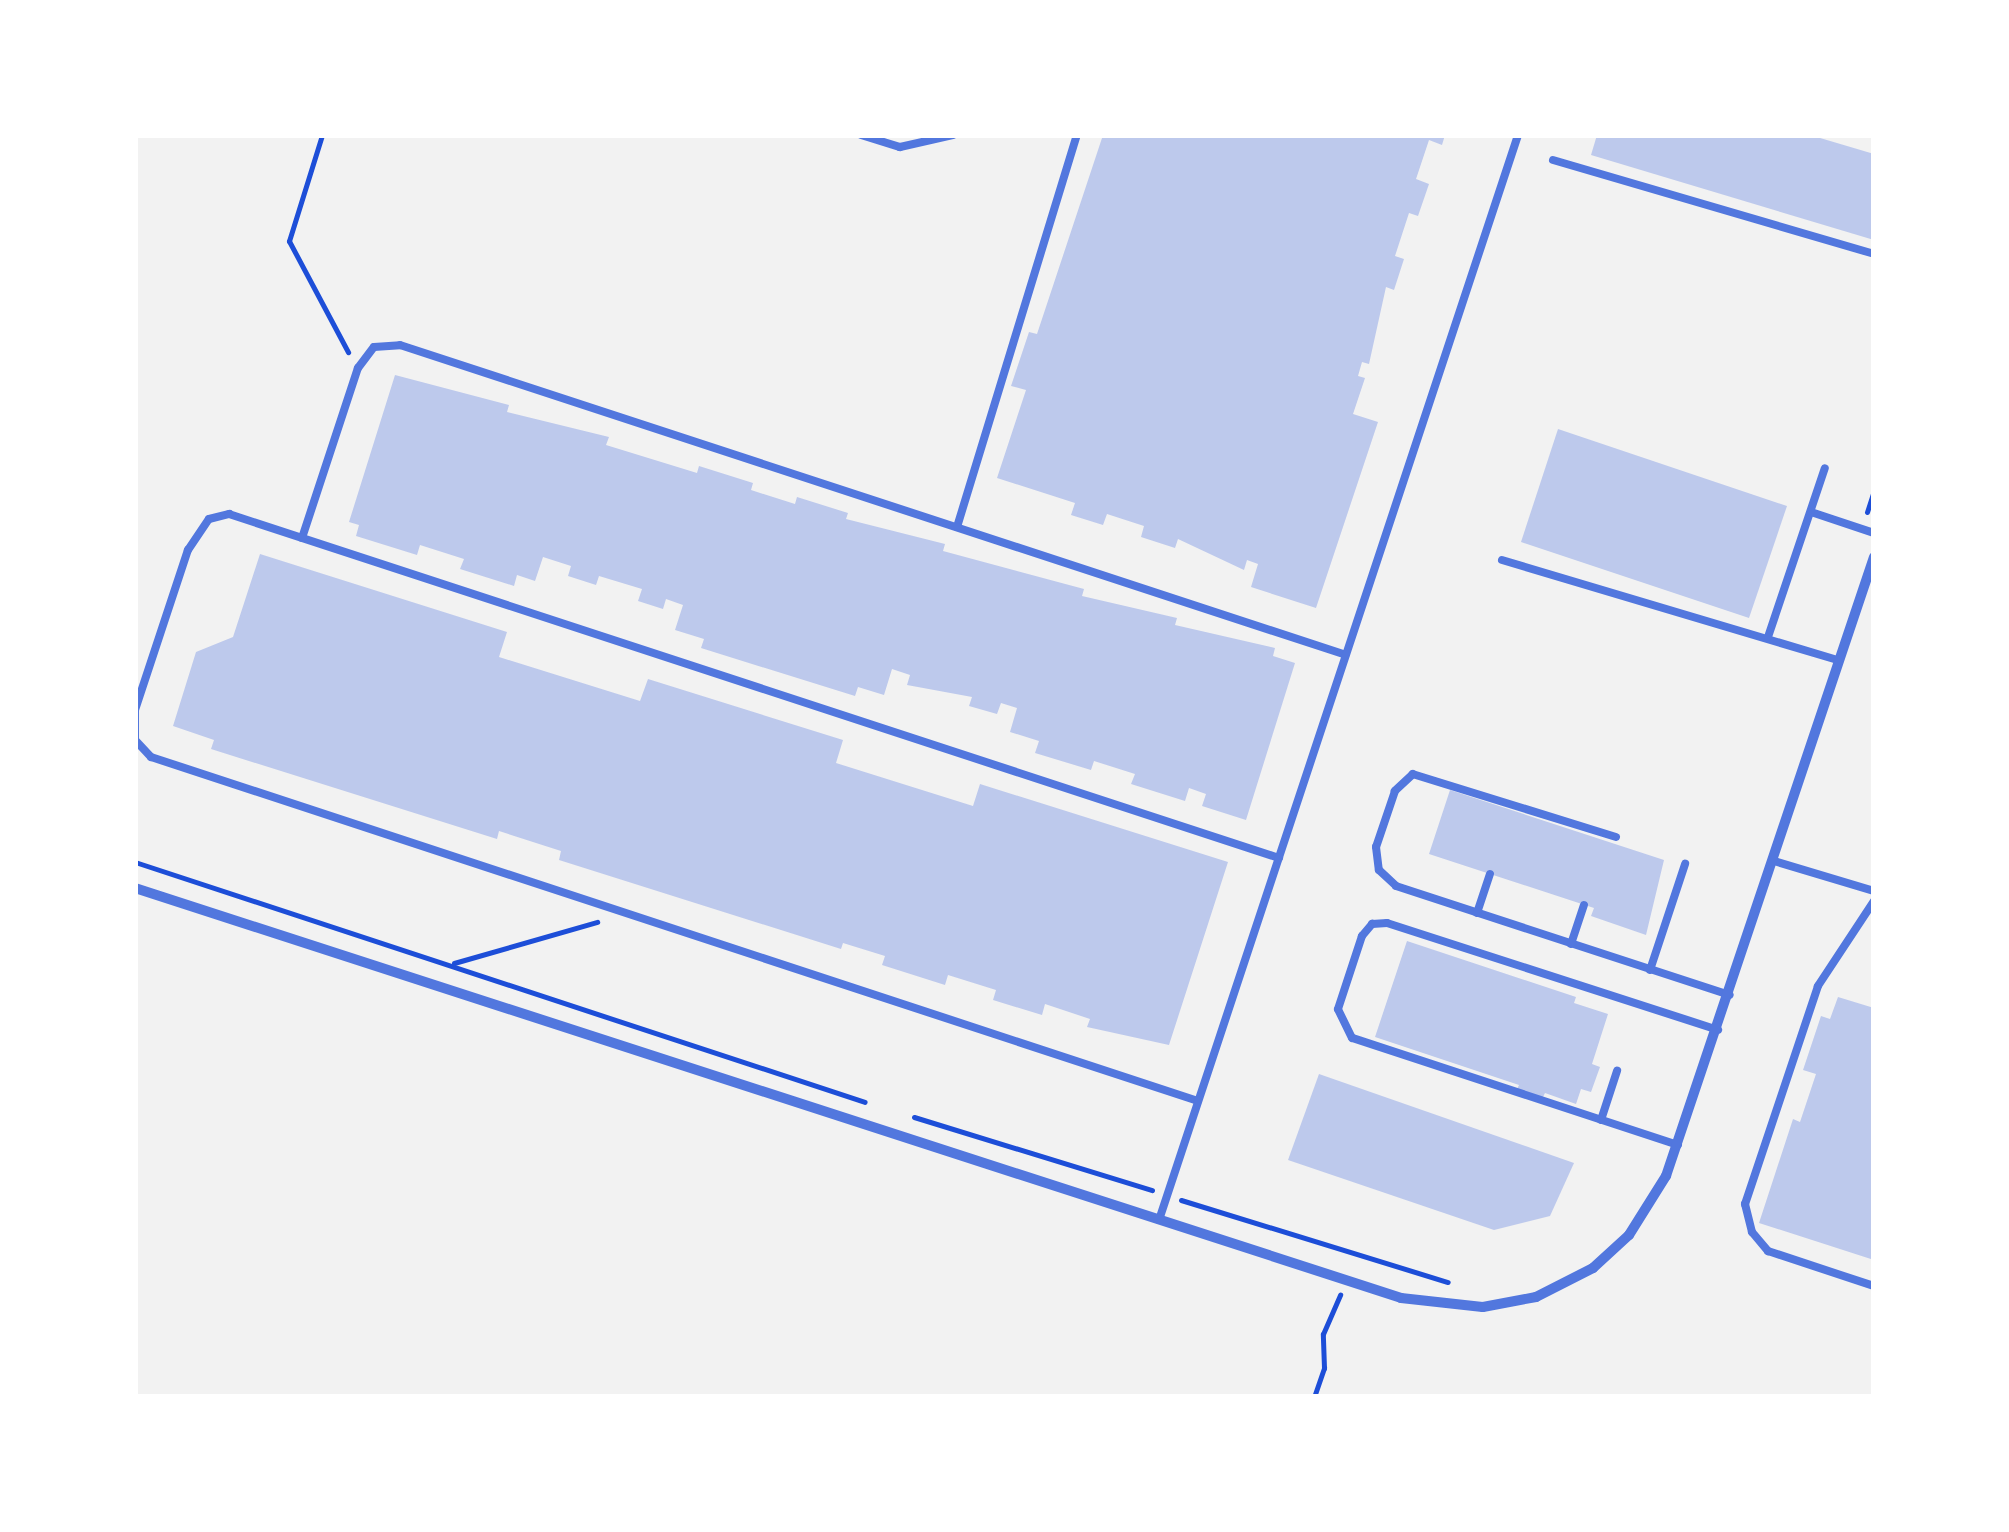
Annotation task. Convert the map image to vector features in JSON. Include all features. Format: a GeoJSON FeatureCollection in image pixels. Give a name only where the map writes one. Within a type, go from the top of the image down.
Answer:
{"type":"FeatureCollection","features":[{"type":"Feature","properties":{"kind":"street"},"geometry":{"type":"LineString","coordinates":[[135,888],[1401,1298],[1483,1307],[1536,1297],[1592,1268],[1628,1235],[1678,1145],[1874,557]]}},
{"type":"Feature","properties":{"kind":"lane"},"geometry":{"type":"LineString","coordinates":[[861,135],[900,147],[953,135]]}},
{"type":"Feature","properties":{"kind":"lane"},"geometry":{"type":"LineString","coordinates":[[957,528],[1077,135]]}},
{"type":"Feature","properties":{"kind":"lane"},"geometry":{"type":"LineString","coordinates":[[1159,1220],[1518,135]]}},
{"type":"Feature","properties":{"kind":"lane"},"geometry":{"type":"LineString","coordinates":[[1553,160],[1874,254]]}},
{"type":"Feature","properties":{"kind":"lane"},"geometry":{"type":"LineString","coordinates":[[302,538],[358,368],[374,347],[400,345],[1346,655]]}},
{"type":"Feature","properties":{"kind":"lane"},"geometry":{"type":"LineString","coordinates":[[1768,637],[1825,468]]}},
{"type":"Feature","properties":{"kind":"lane"},"geometry":{"type":"LineString","coordinates":[[1811,512],[1874,532]]}},
{"type":"Feature","properties":{"kind":"lane"},"geometry":{"type":"LineString","coordinates":[[1198,1101],[151,758],[135,740],[135,710],[194,534],[209,518],[229,514],[1279,858]]}},
{"type":"Feature","properties":{"kind":"lane"},"geometry":{"type":"LineString","coordinates":[[1502,560],[1838,660]]}},
{"type":"Feature","properties":{"kind":"lane"},"geometry":{"type":"LineString","coordinates":[[1616,837],[1413,774],[1395,791],[1376,847],[1380,870],[1396,886],[1730,994]]}},
{"type":"Feature","properties":{"kind":"lane"},"geometry":{"type":"LineString","coordinates":[[1774,861],[1874,891]]}},
{"type":"Feature","properties":{"kind":"lane"},"geometry":{"type":"LineString","coordinates":[[1650,970],[1686,864]]}},
{"type":"Feature","properties":{"kind":"lane"},"geometry":{"type":"LineString","coordinates":[[1477,913],[1490,874]]}},
{"type":"Feature","properties":{"kind":"lane"},"geometry":{"type":"LineString","coordinates":[[1874,901],[1818,986],[1745,1204],[1752,1232],[1768,1251],[1874,1286]]}},
{"type":"Feature","properties":{"kind":"lane"},"geometry":{"type":"LineString","coordinates":[[1571,944],[1584,905]]}},
{"type":"Feature","properties":{"kind":"lane"},"geometry":{"type":"LineString","coordinates":[[1678,1145],[1352,1038],[1338,1009],[1362,936],[1372,924],[1388,923],[1718,1030]]}},
{"type":"Feature","properties":{"kind":"lane"},"geometry":{"type":"LineString","coordinates":[[1601,1120],[1617,1071]]}},
{"type":"Feature","properties":{"kind":"path"},"geometry":{"type":"LineString","coordinates":[[322,135],[289,240],[316,300],[358,368]]}},
{"type":"Feature","properties":{"kind":"path"},"geometry":{"type":"LineString","coordinates":[[1861,528],[1874,491]]}},
{"type":"Feature","properties":{"kind":"path"},"geometry":{"type":"LineString","coordinates":[[135,862],[881,1107]]}},
{"type":"Feature","properties":{"kind":"path"},"geometry":{"type":"LineString","coordinates":[[451,964],[627,914]]}},
{"type":"Feature","properties":{"kind":"path"},"geometry":{"type":"LineString","coordinates":[[900,1113],[1464,1286]]}},
{"type":"Feature","properties":{"kind":"path"},"geometry":{"type":"LineString","coordinates":[[1314,1397],[1324,1368],[1323,1334],[1348,1280]]}},
{"type":"Feature","properties":{"kind":"building"},"geometry":{"type":"Polygon","coordinates":[[[1103,135],[1445,135],[1442,145],[1429,140],[1416,179],[1429,184],[1418,216],[1409,213],[1395,256],[1404,259],[1394,290],[1386,287],[1369,364],[1362,362],[1358,376],[1365,378],[1353,414],[1378,422],[1316,608],[1251,587],[1258,564],[1247,560],[1244,570],[1178,539],[1175,548],[1141,537],[1144,526],[1107,514],[1103,525],[1071,515],[1075,503],[997,478],[1026,390],[1011,386],[1029,332],[1037,334],[1103,135]]]}},
{"type":"Feature","properties":{"kind":"building"},"geometry":{"type":"Polygon","coordinates":[[[1597,135],[1810,135],[1874,154],[1874,240],[1591,155],[1597,135]]]}},
{"type":"Feature","properties":{"kind":"building"},"geometry":{"type":"Polygon","coordinates":[[[395,375],[509,405],[507,412],[609,437],[606,445],[697,473],[699,466],[753,483],[751,490],[795,504],[797,497],[848,513],[846,519],[945,544],[943,551],[1084,589],[1082,596],[1177,618],[1175,625],[1275,648],[1273,656],[1295,663],[1246,820],[1202,806],[1206,794],[1189,788],[1185,801],[1131,784],[1135,774],[1094,761],[1091,770],[1035,753],[1039,741],[1010,732],[1017,708],[1001,703],[997,714],[969,706],[972,697],[907,685],[910,675],[892,669],[884,695],[858,687],[855,696],[701,648],[704,639],[675,630],[683,605],[666,599],[663,609],[638,601],[642,589],[599,576],[596,585],[568,576],[571,566],[543,557],[535,581],[517,575],[514,586],[460,569],[464,559],[420,545],[417,555],[356,536],[359,525],[349,522],[395,375]]]}},
{"type":"Feature","properties":{"kind":"building"},"geometry":{"type":"Polygon","coordinates":[[[1558,429],[1787,506],[1749,618],[1521,542],[1558,429]]]}},
{"type":"Feature","properties":{"kind":"building"},"geometry":{"type":"Polygon","coordinates":[[[260,554],[507,632],[499,657],[640,701],[648,679],[843,740],[836,763],[973,806],[980,784],[1228,862],[1169,1045],[1087,1027],[1090,1019],[1045,1004],[1042,1015],[993,1000],[996,990],[948,975],[945,985],[882,965],[885,956],[843,943],[841,949],[559,860],[561,851],[499,831],[497,839],[211,749],[214,740],[173,726],[196,652],[233,637],[260,554]]]}},
{"type":"Feature","properties":{"kind":"building"},"geometry":{"type":"Polygon","coordinates":[[[1450,790],[1664,860],[1646,935],[1591,916],[1594,908],[1429,854],[1450,790]]]}},
{"type":"Feature","properties":{"kind":"building"},"geometry":{"type":"Polygon","coordinates":[[[1407,941],[1576,997],[1574,1003],[1608,1014],[1592,1064],[1600,1067],[1591,1092],[1581,1089],[1576,1104],[1545,1093],[1542,1099],[1516,1091],[1519,1085],[1375,1037],[1407,941]]]}},
{"type":"Feature","properties":{"kind":"building"},"geometry":{"type":"Polygon","coordinates":[[[1838,997],[1874,1008],[1874,1260],[1759,1223],[1793,1119],[1800,1122],[1816,1074],[1803,1070],[1821,1016],[1830,1019],[1838,997]]]}},
{"type":"Feature","properties":{"kind":"building"},"geometry":{"type":"Polygon","coordinates":[[[1319,1074],[1574,1163],[1550,1216],[1494,1230],[1288,1160],[1319,1074]]]}}]}
